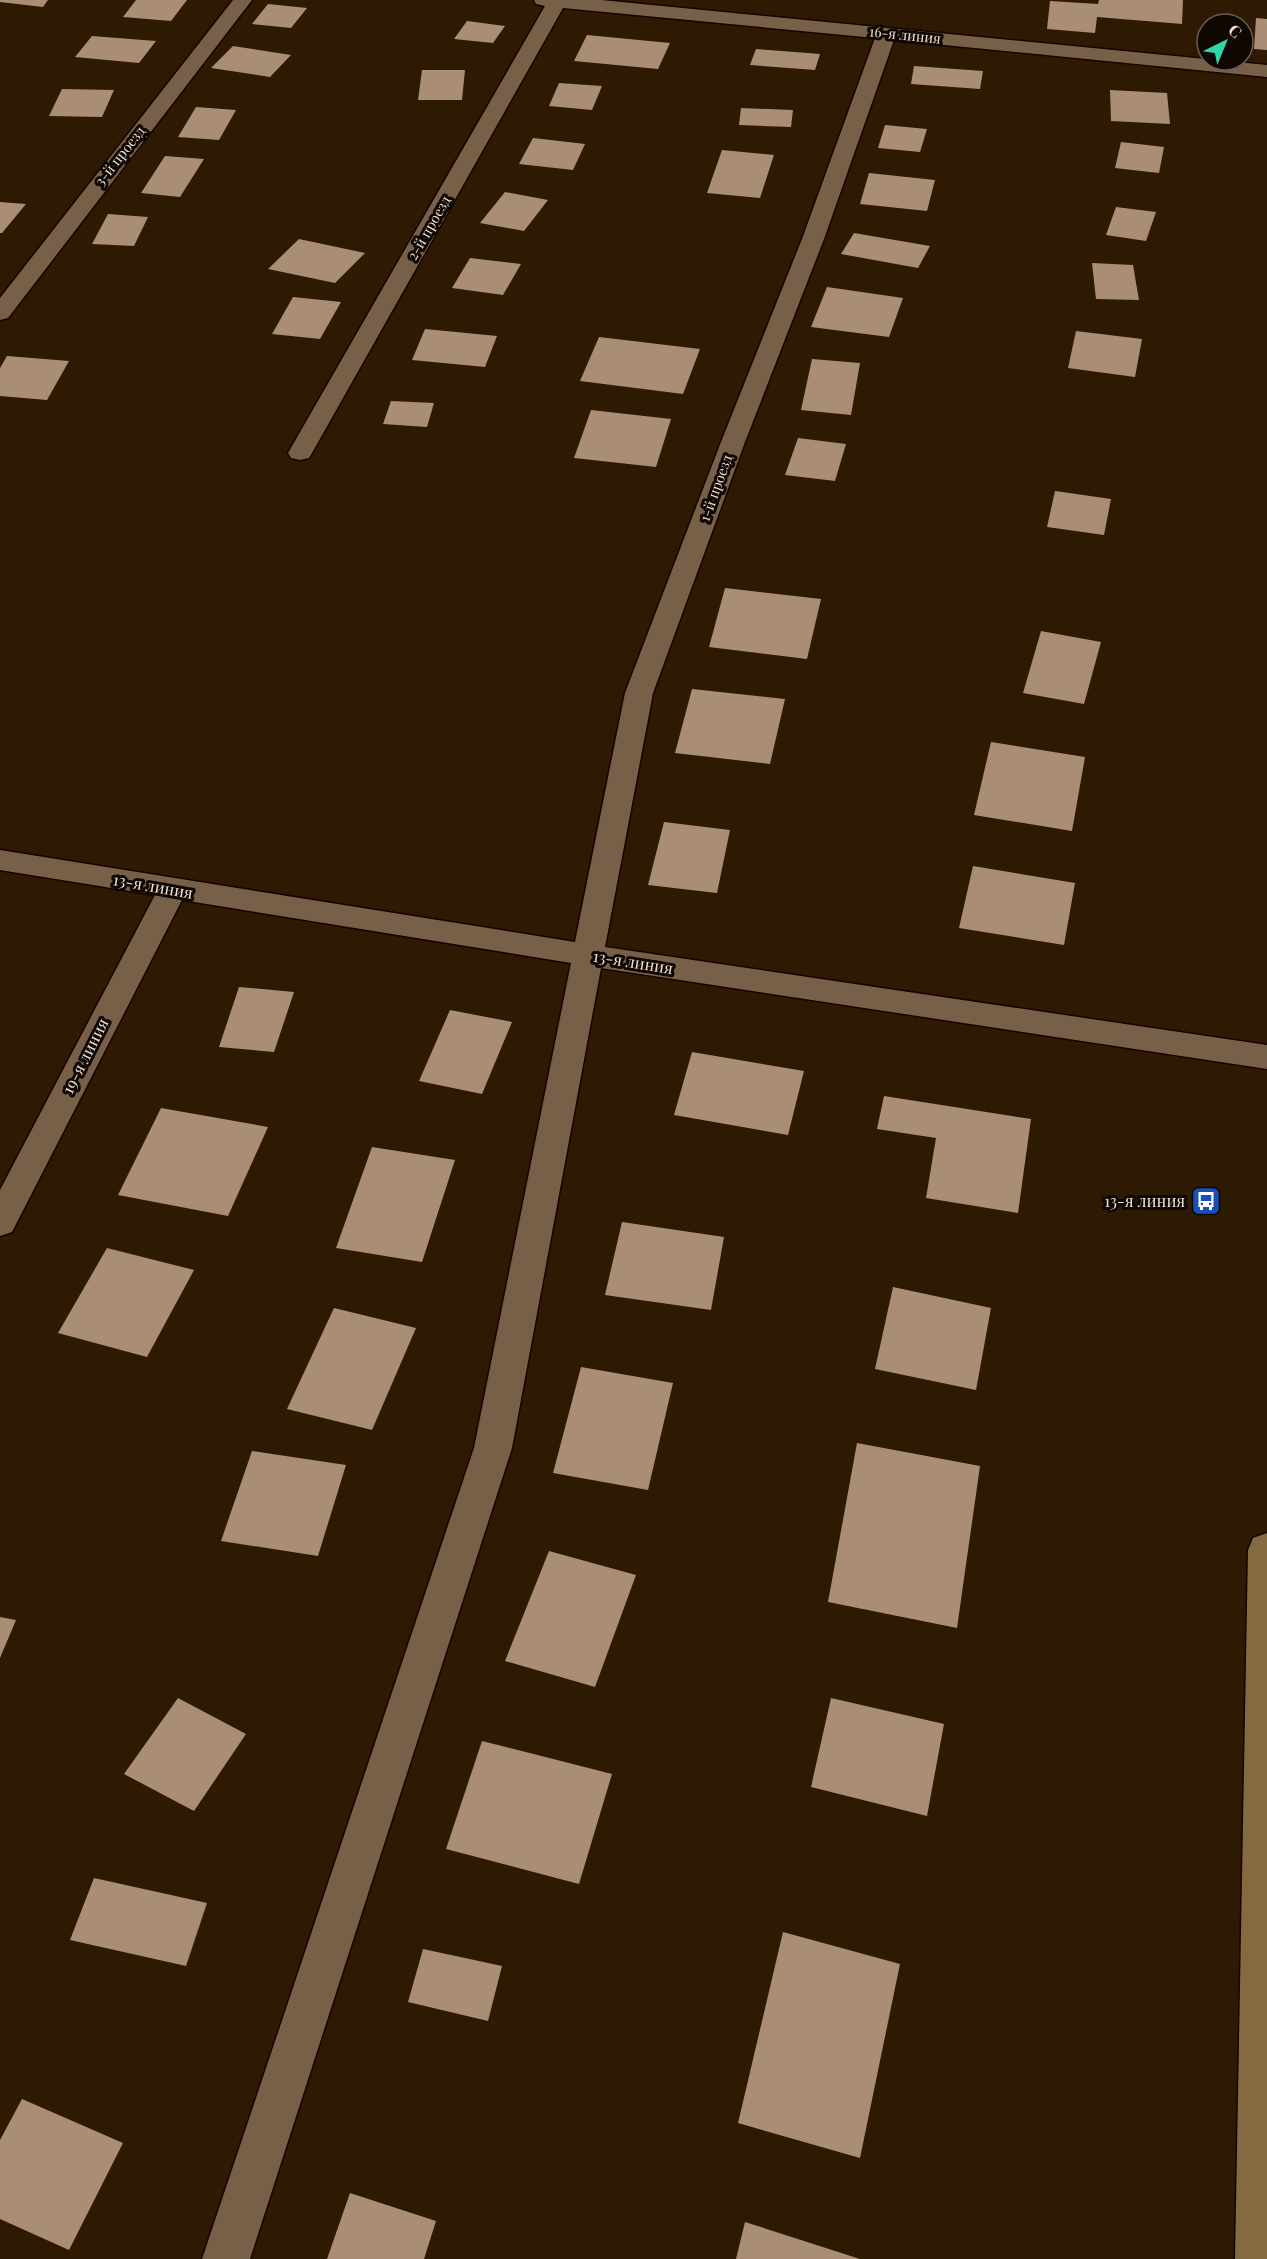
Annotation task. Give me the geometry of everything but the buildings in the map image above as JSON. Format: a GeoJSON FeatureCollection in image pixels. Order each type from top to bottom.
{"type":"FeatureCollection","features":[{"type":"Feature","properties":{"kind":"street","name":"3-й проезд"},"geometry":{"type":"LineString","coordinates":[[0,313],[243,0]]}},
{"type":"Feature","properties":{"kind":"street","name":"16-я линия"},"geometry":{"type":"LineString","coordinates":[[550,1],[1267,70]]}},
{"type":"Feature","properties":{"kind":"street","name":"2-й проезд"},"geometry":{"type":"LineString","coordinates":[[300,453],[550,1]]}},
{"type":"Feature","properties":{"kind":"street","name":"1-й проезд"},"geometry":{"type":"LineString","coordinates":[[226,2259],[493,1448],[639,693],[733,442],[813,239],[887,33]]}},
{"type":"Feature","properties":{"kind":"street","name":"13-я линия"},"geometry":{"type":"LineString","coordinates":[[0,860],[588,955],[1267,1057]]}},
{"type":"Feature","properties":{"kind":"street","name":"19-я линия"},"geometry":{"type":"LineString","coordinates":[[0,1223],[173,889]]}},
{"type":"Feature","properties":{"kind":"street"},"geometry":{"type":"LineString","coordinates":[[1259,2259],[1267,1550]]}},
{"type":"Feature","properties":{"kind":"place","name":"13-я линия"},"geometry":{"type":"Point","coordinates":[1206,1201]}}]}
